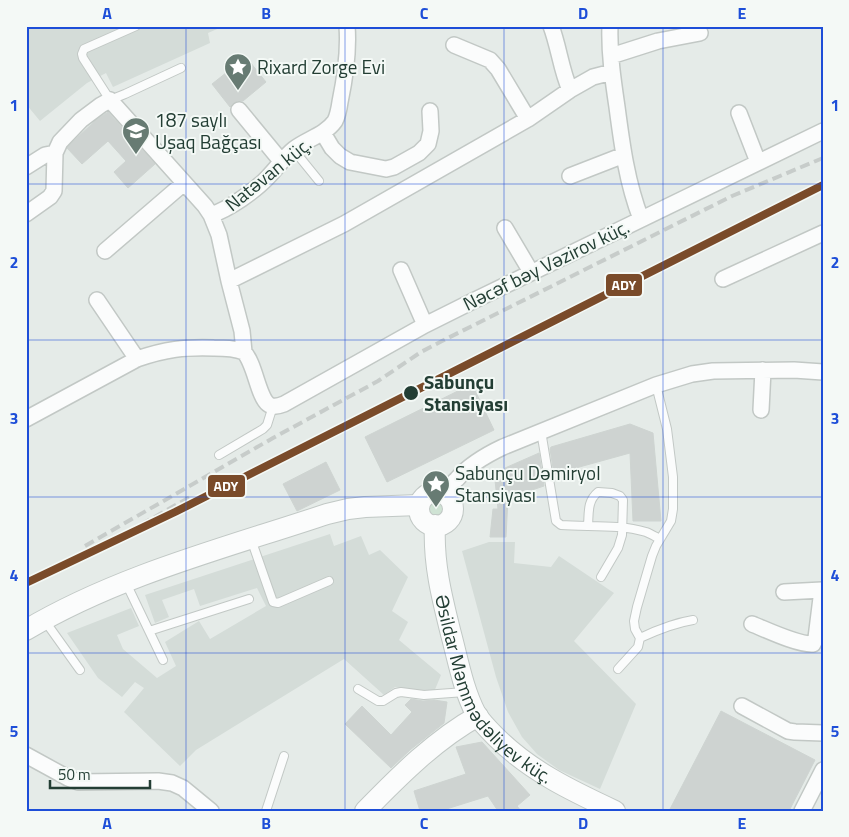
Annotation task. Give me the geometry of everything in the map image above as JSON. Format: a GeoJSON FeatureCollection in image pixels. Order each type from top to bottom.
{"type":"FeatureCollection","features":[{"type":"Feature","properties":{"kind":"street","name":"Natəvan küç."},"geometry":{"type":"LineString","coordinates":[[273,406],[268,405],[262,394],[250,360],[244,352],[242,330],[219,235],[211,215],[221,212],[259,185],[293,149],[323,133],[334,122],[338,115],[344,82],[347,47],[346,26]]}},
{"type":"Feature","properties":{"kind":"street"},"geometry":{"type":"LineString","coordinates":[[551,26],[570,90]]}},
{"type":"Feature","properties":{"kind":"street"},"geometry":{"type":"LineString","coordinates":[[610,26],[610,56],[624,155],[630,187],[641,219]]}},
{"type":"Feature","properties":{"kind":"street"},"geometry":{"type":"LineString","coordinates":[[610,56],[658,41],[700,33]]}},
{"type":"Feature","properties":{"kind":"street"},"geometry":{"type":"LineString","coordinates":[[454,45],[490,60],[498,69],[528,119]]}},
{"type":"Feature","properties":{"kind":"street"},"geometry":{"type":"LineString","coordinates":[[229,280],[344,224],[528,119],[570,90],[593,77],[612,72]]}},
{"type":"Feature","properties":{"kind":"street"},"geometry":{"type":"LineString","coordinates":[[26,214],[50,197],[54,191],[54,153],[60,142],[81,120],[101,104],[110,100],[211,215]]}},
{"type":"Feature","properties":{"kind":"street"},"geometry":{"type":"LineString","coordinates":[[239,110],[281,161]]}},
{"type":"Feature","properties":{"kind":"street"},"geometry":{"type":"LineString","coordinates":[[323,133],[332,148],[350,162],[386,169],[394,167],[419,153],[428,144],[431,131],[430,111]]}},
{"type":"Feature","properties":{"kind":"street"},"geometry":{"type":"LineString","coordinates":[[739,114],[758,162]]}},
{"type":"Feature","properties":{"kind":"street","name":"Nəcəf bəy Vəzirov küç."},"geometry":{"type":"LineString","coordinates":[[273,406],[284,404],[426,325],[531,272],[823,131]]}},
{"type":"Feature","properties":{"kind":"street"},"geometry":{"type":"LineString","coordinates":[[26,167],[45,155],[54,153]]}},
{"type":"Feature","properties":{"kind":"street"},"geometry":{"type":"LineString","coordinates":[[570,176],[624,155]]}},
{"type":"Feature","properties":{"kind":"street"},"geometry":{"type":"LineString","coordinates":[[105,251],[184,183]]}},
{"type":"Feature","properties":{"kind":"street"},"geometry":{"type":"LineString","coordinates":[[505,228],[531,272]]}},
{"type":"Feature","properties":{"kind":"street"},"geometry":{"type":"LineString","coordinates":[[723,279],[823,233]]}},
{"type":"Feature","properties":{"kind":"street"},"geometry":{"type":"LineString","coordinates":[[401,270],[426,325]]}},
{"type":"Feature","properties":{"kind":"street"},"geometry":{"type":"LineString","coordinates":[[97,300],[137,359]]}},
{"type":"Feature","properties":{"kind":"street"},"geometry":{"type":"LineString","coordinates":[[26,419],[137,359],[156,352],[193,347],[226,348],[244,352]]}},
{"type":"Feature","properties":{"kind":"street"},"geometry":{"type":"LineString","coordinates":[[761,410],[763,370]]}},
{"type":"Feature","properties":{"kind":"street"},"geometry":{"type":"LineString","coordinates":[[445,494],[457,478],[488,454],[541,431],[682,376],[713,371],[794,370],[823,372]]}},
{"type":"Feature","properties":{"kind":"street"},"geometry":{"type":"LineString","coordinates":[[436,492],[445,494],[452,506],[451,514],[445,523],[440,525],[430,524],[422,518],[419,510],[421,501],[427,494],[436,492]]}},
{"type":"Feature","properties":{"kind":"street"},"geometry":{"type":"LineString","coordinates":[[26,630],[82,601],[152,571],[327,514],[365,507],[419,505]]}},
{"type":"Feature","properties":{"kind":"street","name":"Əsildar Məmmədəliyev küç."},"geometry":{"type":"LineString","coordinates":[[435,525],[434,542],[438,579],[444,606],[467,691],[478,716],[505,746],[524,761],[592,804],[615,811]]}},
{"type":"Feature","properties":{"kind":"street"},"geometry":{"type":"LineString","coordinates":[[752,624],[795,640],[813,644],[816,638],[823,590],[784,592]]}},
{"type":"Feature","properties":{"kind":"street"},"geometry":{"type":"LineString","coordinates":[[742,706],[788,731],[823,733]]}},
{"type":"Feature","properties":{"kind":"street"},"geometry":{"type":"LineString","coordinates":[[365,811],[383,792],[436,745],[463,724],[478,716]]}},
{"type":"Feature","properties":{"kind":"street"},"geometry":{"type":"LineString","coordinates":[[28,759],[78,782],[158,781],[172,783],[183,788],[211,811]]}},
{"type":"Feature","properties":{"kind":"street"},"geometry":{"type":"LineString","coordinates":[[802,811],[823,770]]}},
{"type":"Feature","properties":{"kind":"lane"},"geometry":{"type":"LineString","coordinates":[[136,26],[84,50],[82,54],[110,100],[180,68]]}},
{"type":"Feature","properties":{"kind":"lane"},"geometry":{"type":"LineString","coordinates":[[293,149],[319,181]]}},
{"type":"Feature","properties":{"kind":"lane"},"geometry":{"type":"LineString","coordinates":[[618,669],[638,647],[640,638],[635,628],[634,620],[637,607],[652,556],[671,521],[673,509],[673,478],[667,429],[656,385]]}},
{"type":"Feature","properties":{"kind":"lane"},"geometry":{"type":"LineString","coordinates":[[219,455],[263,429],[267,425],[273,406]]}},
{"type":"Feature","properties":{"kind":"lane"},"geometry":{"type":"LineString","coordinates":[[541,431],[556,521],[561,525],[635,529],[648,532],[660,540]]}},
{"type":"Feature","properties":{"kind":"lane"},"geometry":{"type":"LineString","coordinates":[[588,526],[590,501],[598,492],[612,493],[620,496],[623,500],[622,536],[618,548],[601,577]]}},
{"type":"Feature","properties":{"kind":"lane"},"geometry":{"type":"LineString","coordinates":[[251,539],[273,602],[278,603],[329,581]]}},
{"type":"Feature","properties":{"kind":"lane"},"geometry":{"type":"LineString","coordinates":[[126,582],[163,660]]}},
{"type":"Feature","properties":{"kind":"lane"},"geometry":{"type":"LineString","coordinates":[[149,631],[250,599]]}},
{"type":"Feature","properties":{"kind":"lane"},"geometry":{"type":"LineString","coordinates":[[44,620],[80,670]]}},
{"type":"Feature","properties":{"kind":"lane"},"geometry":{"type":"LineString","coordinates":[[640,638],[672,624],[693,620]]}},
{"type":"Feature","properties":{"kind":"lane"},"geometry":{"type":"LineString","coordinates":[[358,689],[378,701],[383,701],[401,692],[424,695],[467,691]]}},
{"type":"Feature","properties":{"kind":"lane"},"geometry":{"type":"LineString","coordinates":[[266,811],[284,756]]}},
{"type":"Feature","properties":{"kind":"shaded area"},"geometry":{"type":"Polygon","coordinates":[[[26,26],[224,26],[208,33],[210,43],[113,87],[106,73],[87,83],[40,121],[26,104],[26,26]]]}},
{"type":"Feature","properties":{"kind":"shaded area"},"geometry":{"type":"Polygon","coordinates":[[[330,534],[334,546],[361,536],[369,555],[380,550],[408,577],[392,611],[408,622],[399,640],[441,675],[434,692],[395,687],[384,695],[344,659],[196,750],[180,766],[124,712],[144,688],[135,682],[122,697],[98,678],[67,633],[131,608],[139,626],[117,635],[123,649],[157,678],[176,666],[165,642],[199,621],[210,639],[266,606],[257,588],[200,606],[194,589],[162,600],[169,617],[155,623],[145,595],[330,534]]]}},
{"type":"Feature","properties":{"kind":"shaded area"},"geometry":{"type":"Polygon","coordinates":[[[489,542],[515,542],[514,563],[551,567],[559,556],[614,593],[574,641],[636,704],[600,789],[559,770],[537,754],[522,737],[508,712],[496,677],[462,551],[489,542]]]}},
{"type":"Feature","properties":{"kind":"green space","name":"Sabunçu Dəmiryol Stansiyası"},"geometry":{"type":"Polygon","coordinates":[[[436,498],[443,501],[446,508],[443,515],[436,518],[429,515],[426,508],[429,501],[436,498]]]}},
{"type":"Feature","properties":{"kind":"building"},"geometry":{"type":"Polygon","coordinates":[[[246,57],[266,82],[243,101],[237,101],[230,107],[212,84],[246,57]]]}},
{"type":"Feature","properties":{"kind":"building"},"geometry":{"type":"Polygon","coordinates":[[[108,112],[155,164],[128,188],[114,172],[126,161],[108,141],[82,164],[67,148],[96,120],[108,112]]]}},
{"type":"Feature","properties":{"kind":"building","name":"Sabunçu Stansiyası"},"geometry":{"type":"Polygon","coordinates":[[[472,384],[494,430],[387,482],[365,437],[472,384]]]}},
{"type":"Feature","properties":{"kind":"building"},"geometry":{"type":"Polygon","coordinates":[[[630,424],[653,433],[661,521],[633,521],[630,453],[554,474],[551,447],[630,424]]]}},
{"type":"Feature","properties":{"kind":"building"},"geometry":{"type":"Polygon","coordinates":[[[539,453],[544,486],[508,498],[506,537],[490,537],[493,509],[498,509],[495,480],[508,478],[505,468],[539,453]]]}},
{"type":"Feature","properties":{"kind":"building"},"geometry":{"type":"Polygon","coordinates":[[[326,462],[340,490],[297,511],[283,484],[326,462]]]}},
{"type":"Feature","properties":{"kind":"building"},"geometry":{"type":"Polygon","coordinates":[[[411,699],[447,702],[444,723],[391,768],[345,724],[362,706],[391,735],[412,712],[405,705],[411,699]]]}},
{"type":"Feature","properties":{"kind":"building"},"geometry":{"type":"Polygon","coordinates":[[[721,711],[815,760],[789,811],[669,811],[721,711]]]}},
{"type":"Feature","properties":{"kind":"building"},"geometry":{"type":"Polygon","coordinates":[[[482,742],[530,795],[517,806],[521,811],[498,811],[488,796],[440,811],[420,811],[414,791],[466,774],[456,747],[482,742]]]}},
{"type":"Feature","properties":{"kind":"railway"},"geometry":{"type":"LineString","coordinates":[[85,546],[273,438],[378,381],[421,352],[732,196],[823,158]]}},
{"type":"Feature","properties":{"kind":"railway"},"geometry":{"type":"LineString","coordinates":[[89,554],[190,497]]}},
{"type":"Feature","properties":{"kind":"transit line","name":"ADY"},"geometry":{"type":"LineString","coordinates":[[26,583],[175,512],[823,185]]}},
{"type":"Feature","properties":{"kind":"place","name":"Rixard Zorge Evi"},"geometry":{"type":"Point","coordinates":[238,91]}},
{"type":"Feature","properties":{"kind":"place","name":"187 saylı Uşaq Bağçası"},"geometry":{"type":"Point","coordinates":[136,155]}},
{"type":"Feature","properties":{"kind":"place","name":"Sabunçu Stansiyası"},"geometry":{"type":"Point","coordinates":[411,393]}},
{"type":"Feature","properties":{"kind":"place","name":"Sabunçu Dəmiryol Stansiyası"},"geometry":{"type":"Point","coordinates":[436,508]}}]}
